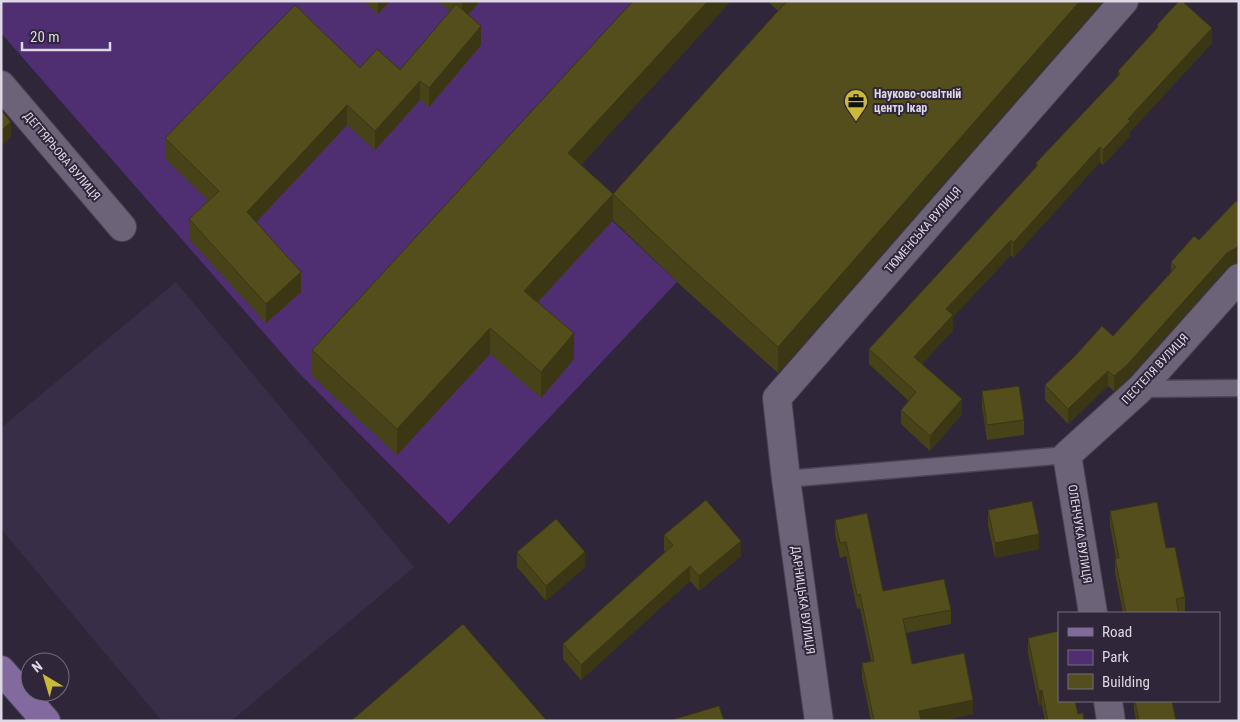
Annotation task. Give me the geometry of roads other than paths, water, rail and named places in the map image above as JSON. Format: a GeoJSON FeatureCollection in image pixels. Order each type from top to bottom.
{"type":"FeatureCollection","features":[{"type":"Feature","properties":{"kind":"main road"},"geometry":{"type":"LineString","coordinates":[[1,670],[46,721]]}},
{"type":"Feature","properties":{"kind":"street","name":"ТЮМЕНСЬКА ВУЛИЦЯ"},"geometry":{"type":"LineString","coordinates":[[786,479],[777,398],[1124,1]]}},
{"type":"Feature","properties":{"kind":"street","name":"ДЕГТЯРЬОВА ВУЛИЦЯ"},"geometry":{"type":"LineString","coordinates":[[1,85],[122,227]]}},
{"type":"Feature","properties":{"kind":"street","name":"ПЕСТЕЛЯ ВУЛИЦЯ"},"geometry":{"type":"LineString","coordinates":[[1067,455],[1140,388],[1239,278]]}},
{"type":"Feature","properties":{"kind":"street","name":"ОЛЕНЧУКА ВУЛИЦЯ"},"geometry":{"type":"LineString","coordinates":[[1067,455],[1093,612]]}},
{"type":"Feature","properties":{"kind":"street","name":"ДАРНИЦЬКА ВУЛИЦЯ"},"geometry":{"type":"LineString","coordinates":[[786,479],[819,721]]}},
{"type":"Feature","properties":{"kind":"street"},"geometry":{"type":"LineString","coordinates":[[1108,702],[1111,721]]}},
{"type":"Feature","properties":{"kind":"lane"},"geometry":{"type":"LineString","coordinates":[[1140,388],[1239,388]]}},
{"type":"Feature","properties":{"kind":"lane"},"geometry":{"type":"LineString","coordinates":[[786,479],[1067,455]]}},
{"type":"Feature","properties":{"kind":"place","name":"Науково-освітній центр Ікар"},"geometry":{"type":"Point","coordinates":[856,122]}}]}
